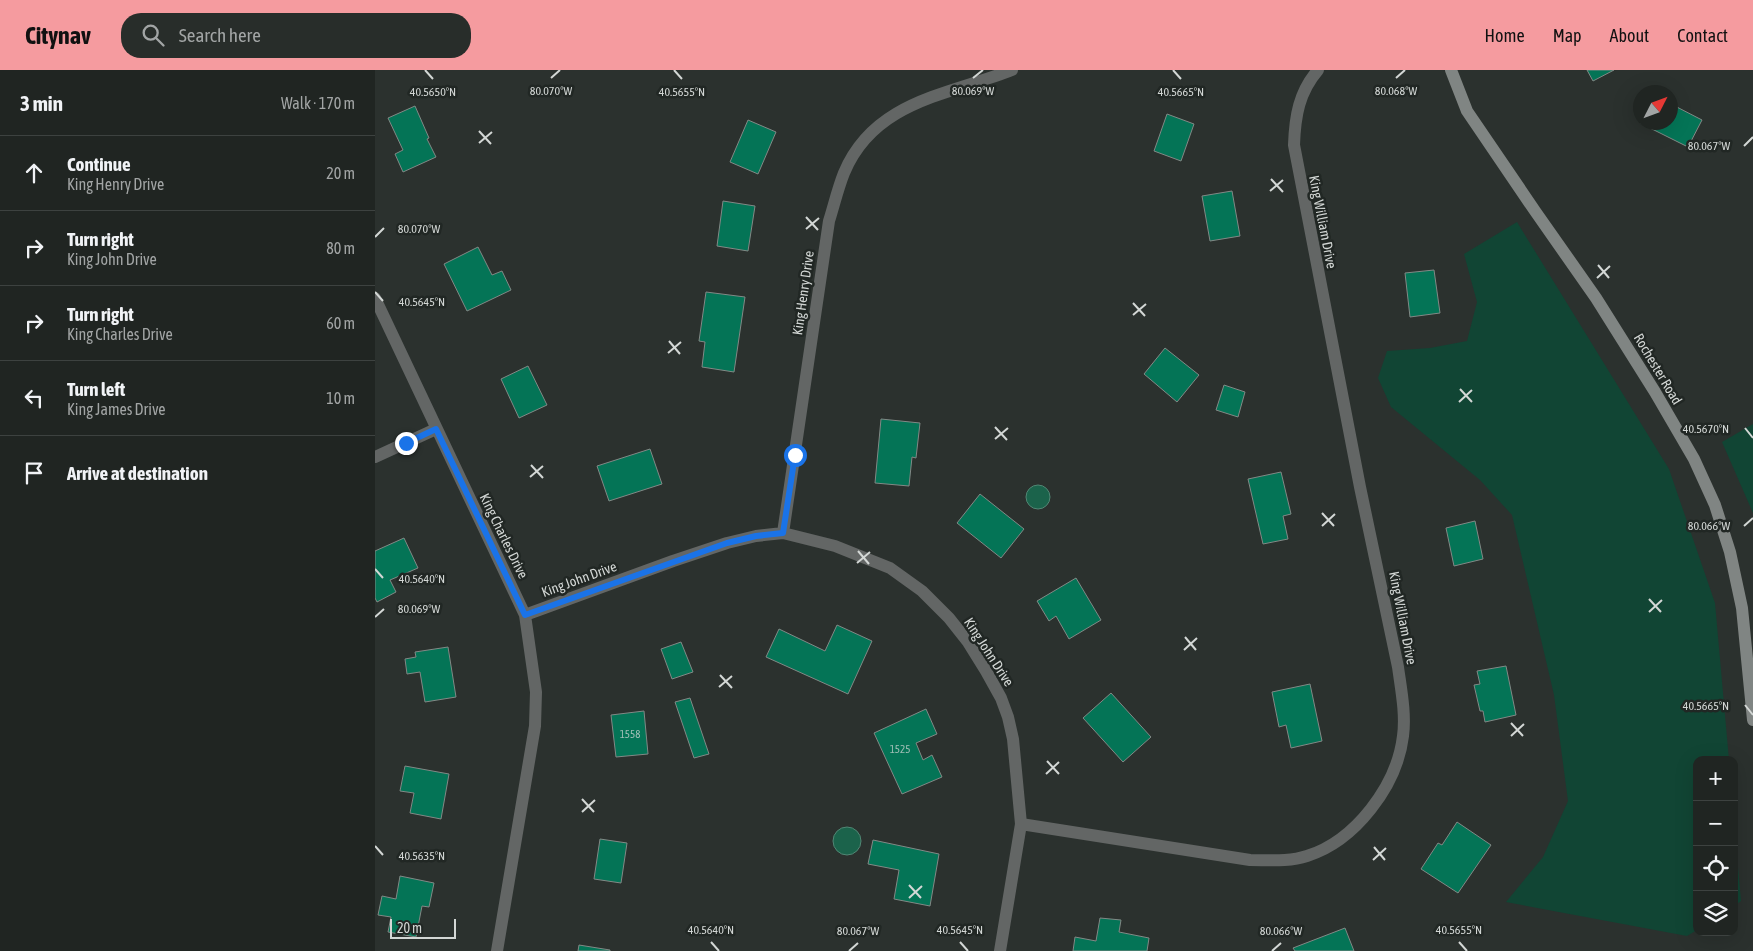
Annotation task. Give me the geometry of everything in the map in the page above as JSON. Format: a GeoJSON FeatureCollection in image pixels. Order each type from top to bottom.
{"type":"FeatureCollection","features":[{"type":"Feature","properties":{"kind":"street","name":"King Henry Drive"},"geometry":{"type":"LineString","coordinates":[[783,533],[829,221],[845,172],[857,151],[871,133],[886,119],[905,107],[1012,70]]}},
{"type":"Feature","properties":{"kind":"street","name":"King William Drive"},"geometry":{"type":"LineString","coordinates":[[1021,824],[1250,860],[1285,861],[1307,857],[1327,848],[1347,835],[1365,816],[1387,786],[1399,754],[1403,736],[1403,697],[1360,487],[1294,145],[1294,125],[1299,103],[1308,82],[1319,70]]}},
{"type":"Feature","properties":{"kind":"street","name":"Rochester Road"},"geometry":{"type":"LineString","coordinates":[[1451,70],[1467,110],[1596,298],[1655,392],[1694,459],[1715,505],[1730,552],[1740,599],[1753,720]]}},
{"type":"Feature","properties":{"kind":"street","name":"King Charles Drive"},"geometry":{"type":"LineString","coordinates":[[375,298],[525,615],[536,692],[535,726],[497,951]]}},
{"type":"Feature","properties":{"kind":"street"},"geometry":{"type":"LineString","coordinates":[[375,457],[436,429]]}},
{"type":"Feature","properties":{"kind":"street","name":"King John Drive"},"geometry":{"type":"LineString","coordinates":[[525,615],[727,543],[756,536],[783,533],[835,546],[890,568],[922,591],[949,618],[968,642],[986,671],[1001,698],[1008,717],[1013,739],[1021,824],[1000,951]]}},
{"type":"Feature","properties":{"kind":"shaded area"},"geometry":{"type":"Polygon","coordinates":[[[1517,222],[1669,469],[1715,603],[1729,756],[1693,756],[1693,932],[1687,936],[1506,902],[1543,857],[1568,801],[1554,695],[1512,515],[1480,480],[1391,407],[1378,378],[1387,351],[1430,348],[1467,341],[1477,302],[1464,254],[1517,222]]]}},
{"type":"Feature","properties":{"kind":"shaded area"},"geometry":{"type":"Polygon","coordinates":[[[1753,424],[1753,513],[1722,442],[1753,424]]]}},
{"type":"Feature","properties":{"kind":"shaded area"},"geometry":{"type":"Polygon","coordinates":[[[1038,485],[1047,488],[1050,497],[1047,506],[1038,509],[1029,506],[1026,497],[1029,488],[1038,485]]]}},
{"type":"Feature","properties":{"kind":"shaded area"},"geometry":{"type":"Polygon","coordinates":[[[847,827],[857,831],[861,841],[857,851],[847,855],[837,851],[833,841],[837,831],[847,827]]]}},
{"type":"Feature","properties":{"kind":"shaded area"},"geometry":{"type":"Polygon","coordinates":[[[1738,867],[1741,901],[1738,903],[1738,867]]]}},
{"type":"Feature","properties":{"kind":"building"},"geometry":{"type":"Polygon","coordinates":[[[1587,70],[1614,70],[1593,81],[1587,70]]]}},
{"type":"Feature","properties":{"kind":"building"},"geometry":{"type":"Polygon","coordinates":[[[415,106],[436,157],[403,172],[395,154],[403,150],[388,118],[415,106]]]}},
{"type":"Feature","properties":{"kind":"building"},"geometry":{"type":"Polygon","coordinates":[[[1678,108],[1702,120],[1688,147],[1654,130],[1678,130],[1678,108]]]}},
{"type":"Feature","properties":{"kind":"building"},"geometry":{"type":"Polygon","coordinates":[[[1167,114],[1194,124],[1181,161],[1154,151],[1167,114]]]}},
{"type":"Feature","properties":{"kind":"building"},"geometry":{"type":"Polygon","coordinates":[[[748,120],[776,132],[758,174],[730,162],[748,120]]]}},
{"type":"Feature","properties":{"kind":"building"},"geometry":{"type":"Polygon","coordinates":[[[1232,191],[1240,236],[1210,241],[1202,196],[1232,191]]]}},
{"type":"Feature","properties":{"kind":"building"},"geometry":{"type":"Polygon","coordinates":[[[723,201],[755,206],[748,251],[717,246],[723,201]]]}},
{"type":"Feature","properties":{"kind":"building"},"geometry":{"type":"Polygon","coordinates":[[[478,247],[492,275],[502,271],[511,290],[467,311],[444,264],[478,247]]]}},
{"type":"Feature","properties":{"kind":"building"},"geometry":{"type":"Polygon","coordinates":[[[1434,270],[1440,313],[1410,317],[1405,273],[1434,270]]]}},
{"type":"Feature","properties":{"kind":"building"},"geometry":{"type":"Polygon","coordinates":[[[706,292],[745,297],[734,372],[702,367],[705,342],[699,341],[706,292]]]}},
{"type":"Feature","properties":{"kind":"building"},"geometry":{"type":"Polygon","coordinates":[[[1165,348],[1199,375],[1177,402],[1144,374],[1165,348]]]}},
{"type":"Feature","properties":{"kind":"building"},"geometry":{"type":"Polygon","coordinates":[[[528,366],[547,405],[519,418],[501,379],[528,366]]]}},
{"type":"Feature","properties":{"kind":"building"},"geometry":{"type":"Polygon","coordinates":[[[1224,385],[1245,392],[1238,417],[1216,410],[1224,385]]]}},
{"type":"Feature","properties":{"kind":"building"},"geometry":{"type":"Polygon","coordinates":[[[881,419],[920,423],[916,458],[912,457],[909,486],[875,483],[881,419]]]}},
{"type":"Feature","properties":{"kind":"building"},"geometry":{"type":"Polygon","coordinates":[[[650,449],[662,484],[609,501],[597,466],[650,449]]]}},
{"type":"Feature","properties":{"kind":"building"},"geometry":{"type":"Polygon","coordinates":[[[1281,472],[1291,514],[1283,516],[1288,539],[1263,544],[1248,479],[1281,472]]]}},
{"type":"Feature","properties":{"kind":"building"},"geometry":{"type":"Polygon","coordinates":[[[980,494],[1024,529],[1001,558],[957,523],[980,494]]]}},
{"type":"Feature","properties":{"kind":"building"},"geometry":{"type":"Polygon","coordinates":[[[1475,521],[1483,559],[1454,566],[1446,528],[1475,521]]]}},
{"type":"Feature","properties":{"kind":"building"},"geometry":{"type":"Polygon","coordinates":[[[404,538],[418,568],[390,580],[396,592],[377,602],[375,598],[375,551],[404,538]]]}},
{"type":"Feature","properties":{"kind":"building"},"geometry":{"type":"Polygon","coordinates":[[[1076,578],[1101,620],[1069,639],[1056,616],[1049,621],[1037,601],[1076,578]]]}},
{"type":"Feature","properties":{"kind":"building"},"geometry":{"type":"Polygon","coordinates":[[[837,625],[872,641],[848,694],[766,657],[779,629],[825,651],[837,625]]]}},
{"type":"Feature","properties":{"kind":"building"},"geometry":{"type":"Polygon","coordinates":[[[681,642],[693,672],[672,679],[661,649],[681,642]]]}},
{"type":"Feature","properties":{"kind":"building"},"geometry":{"type":"Polygon","coordinates":[[[448,647],[456,697],[425,702],[420,672],[407,674],[405,659],[416,657],[415,652],[448,647]]]}},
{"type":"Feature","properties":{"kind":"building"},"geometry":{"type":"Polygon","coordinates":[[[1506,666],[1516,715],[1485,722],[1483,711],[1480,711],[1474,685],[1480,684],[1477,671],[1506,666]]]}},
{"type":"Feature","properties":{"kind":"building"},"geometry":{"type":"Polygon","coordinates":[[[1310,684],[1322,741],[1291,748],[1286,725],[1279,727],[1272,692],[1310,684]]]}},
{"type":"Feature","properties":{"kind":"building"},"geometry":{"type":"Polygon","coordinates":[[[1111,693],[1151,737],[1123,762],[1083,718],[1111,693]]]}},
{"type":"Feature","properties":{"kind":"building"},"geometry":{"type":"Polygon","coordinates":[[[690,698],[709,754],[694,758],[675,702],[690,698]]]}},
{"type":"Feature","properties":{"kind":"building"},"geometry":{"type":"Polygon","coordinates":[[[926,709],[937,734],[916,743],[923,760],[932,755],[942,777],[902,794],[874,733],[926,709]]]}},
{"type":"Feature","properties":{"kind":"building"},"geometry":{"type":"Polygon","coordinates":[[[644,711],[648,754],[616,757],[611,715],[644,711]]]}},
{"type":"Feature","properties":{"kind":"building"},"geometry":{"type":"Polygon","coordinates":[[[405,766],[449,774],[441,819],[410,813],[414,793],[400,791],[405,766]]]}},
{"type":"Feature","properties":{"kind":"building"},"geometry":{"type":"Polygon","coordinates":[[[1457,822],[1491,845],[1458,893],[1421,869],[1438,843],[1442,845],[1457,822]]]}},
{"type":"Feature","properties":{"kind":"building"},"geometry":{"type":"Polygon","coordinates":[[[600,839],[627,843],[621,883],[594,879],[600,839]]]}},
{"type":"Feature","properties":{"kind":"building"},"geometry":{"type":"Polygon","coordinates":[[[873,840],[939,854],[930,906],[894,899],[899,870],[868,864],[873,840]]]}},
{"type":"Feature","properties":{"kind":"building"},"geometry":{"type":"Polygon","coordinates":[[[400,876],[434,883],[429,907],[422,906],[416,937],[388,932],[391,917],[378,915],[382,896],[396,899],[400,876]]]}},
{"type":"Feature","properties":{"kind":"building"},"geometry":{"type":"Polygon","coordinates":[[[1100,918],[1121,920],[1119,932],[1149,938],[1147,951],[1073,951],[1075,937],[1096,941],[1100,918]]]}},
{"type":"Feature","properties":{"kind":"building"},"geometry":{"type":"Polygon","coordinates":[[[1345,928],[1354,951],[1295,951],[1293,948],[1345,928]]]}},
{"type":"Feature","properties":{"kind":"building"},"geometry":{"type":"Polygon","coordinates":[[[579,945],[610,950],[610,951],[578,951],[579,945]]]}},
{"type":"Feature","properties":{"kind":"route"},"geometry":{"type":"LineString","coordinates":[[406,443],[436,429],[525,615],[727,543],[756,536],[783,533],[795,455]]}}]}
